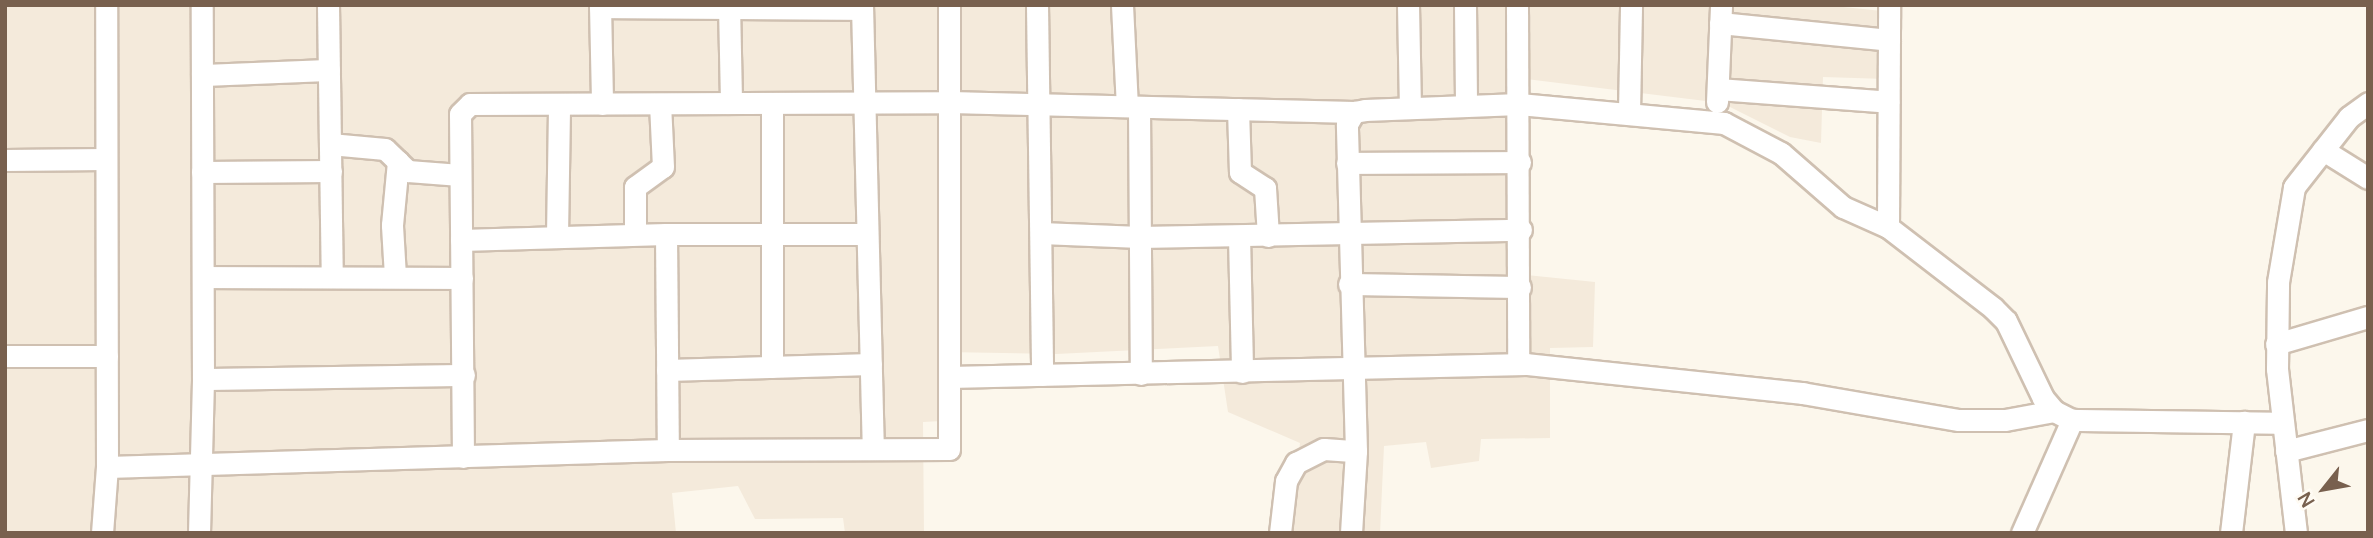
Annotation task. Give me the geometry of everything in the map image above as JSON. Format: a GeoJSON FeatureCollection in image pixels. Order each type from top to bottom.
{"type":"FeatureCollection","features":[{"type":"Feature","properties":{"kind":"street"},"geometry":{"type":"LineString","coordinates":[[102,533],[107,467],[106,5]]}},
{"type":"Feature","properties":{"kind":"street"},"geometry":{"type":"LineString","coordinates":[[199,533],[203,379],[202,5]]}},
{"type":"Feature","properties":{"kind":"street"},"geometry":{"type":"LineString","coordinates":[[328,5],[332,276]]}},
{"type":"Feature","properties":{"kind":"street"},"geometry":{"type":"LineString","coordinates":[[107,467],[201,467],[668,450],[949,449],[949,5]]}},
{"type":"Feature","properties":{"kind":"street"},"geometry":{"type":"LineString","coordinates":[[1037,5],[1042,375]]}},
{"type":"Feature","properties":{"kind":"street"},"geometry":{"type":"LineString","coordinates":[[1122,5],[1133,106],[1140,237],[1141,374]]}},
{"type":"Feature","properties":{"kind":"street"},"geometry":{"type":"LineString","coordinates":[[1408,5],[1410,108]]}},
{"type":"Feature","properties":{"kind":"street"},"geometry":{"type":"LineString","coordinates":[[1465,5],[1466,106]]}},
{"type":"Feature","properties":{"kind":"street"},"geometry":{"type":"LineString","coordinates":[[1517,5],[1521,230],[1518,364]]}},
{"type":"Feature","properties":{"kind":"street"},"geometry":{"type":"LineString","coordinates":[[1629,112],[1631,5]]}},
{"type":"Feature","properties":{"kind":"street"},"geometry":{"type":"LineString","coordinates":[[1888,227],[1889,5]]}},
{"type":"Feature","properties":{"kind":"street"},"geometry":{"type":"LineString","coordinates":[[602,104],[600,6],[862,7],[873,449]]}},
{"type":"Feature","properties":{"kind":"street"},"geometry":{"type":"LineString","coordinates":[[729,6],[732,103]]}},
{"type":"Feature","properties":{"kind":"street"},"geometry":{"type":"LineString","coordinates":[[1716,121],[1721,14],[1889,40]]}},
{"type":"Feature","properties":{"kind":"street"},"geometry":{"type":"LineString","coordinates":[[202,75],[329,70]]}},
{"type":"Feature","properties":{"kind":"street"},"geometry":{"type":"LineString","coordinates":[[1718,89],[1889,102]]}},
{"type":"Feature","properties":{"kind":"street"},"geometry":{"type":"LineString","coordinates":[[463,457],[460,175],[463,108],[470,104],[949,102],[1354,112],[1519,104],[1716,121],[1781,153],[1843,207],[1888,227],[2006,321],[2043,398],[2063,415]]}},
{"type":"Feature","properties":{"kind":"street"},"geometry":{"type":"LineString","coordinates":[[772,103],[772,367]]}},
{"type":"Feature","properties":{"kind":"street"},"geometry":{"type":"LineString","coordinates":[[2296,533],[2276,344],[2278,282],[2294,187],[2349,117],[2368,103]]}},
{"type":"Feature","properties":{"kind":"street"},"geometry":{"type":"LineString","coordinates":[[635,234],[635,187],[663,167],[660,104]]}},
{"type":"Feature","properties":{"kind":"street"},"geometry":{"type":"LineString","coordinates":[[557,236],[559,105]]}},
{"type":"Feature","properties":{"kind":"street"},"geometry":{"type":"LineString","coordinates":[[1238,109],[1240,172],[1265,188],[1268,236]]}},
{"type":"Feature","properties":{"kind":"street"},"geometry":{"type":"LineString","coordinates":[[1351,533],[1356,451],[1351,370],[1347,124],[1354,112]]}},
{"type":"Feature","properties":{"kind":"street"},"geometry":{"type":"LineString","coordinates":[[330,144],[385,149],[408,171],[460,175]]}},
{"type":"Feature","properties":{"kind":"street"},"geometry":{"type":"LineString","coordinates":[[2323,150],[2368,178]]}},
{"type":"Feature","properties":{"kind":"street"},"geometry":{"type":"LineString","coordinates":[[5,160],[106,159]]}},
{"type":"Feature","properties":{"kind":"street"},"geometry":{"type":"LineString","coordinates":[[395,276],[392,225],[398,161]]}},
{"type":"Feature","properties":{"kind":"street"},"geometry":{"type":"LineString","coordinates":[[1347,163],[1520,162]]}},
{"type":"Feature","properties":{"kind":"street"},"geometry":{"type":"LineString","coordinates":[[202,172],[331,171]]}},
{"type":"Feature","properties":{"kind":"street"},"geometry":{"type":"LineString","coordinates":[[1041,233],[1140,237],[1521,230]]}},
{"type":"Feature","properties":{"kind":"street"},"geometry":{"type":"LineString","coordinates":[[461,240],[635,234],[867,234]]}},
{"type":"Feature","properties":{"kind":"street"},"geometry":{"type":"LineString","coordinates":[[666,234],[668,450]]}},
{"type":"Feature","properties":{"kind":"street"},"geometry":{"type":"LineString","coordinates":[[1239,236],[1242,372]]}},
{"type":"Feature","properties":{"kind":"street"},"geometry":{"type":"LineString","coordinates":[[203,277],[462,278]]}},
{"type":"Feature","properties":{"kind":"street"},"geometry":{"type":"LineString","coordinates":[[1349,284],[1520,288]]}},
{"type":"Feature","properties":{"kind":"street"},"geometry":{"type":"LineString","coordinates":[[2276,344],[2368,317]]}},
{"type":"Feature","properties":{"kind":"street"},"geometry":{"type":"LineString","coordinates":[[5,356],[107,356]]}},
{"type":"Feature","properties":{"kind":"street"},"geometry":{"type":"LineString","coordinates":[[949,377],[1351,370],[1518,364],[1605,369],[1801,393],[1958,420],[2006,420],[2063,415],[2283,423]]}},
{"type":"Feature","properties":{"kind":"street"},"geometry":{"type":"LineString","coordinates":[[667,370],[871,365]]}},
{"type":"Feature","properties":{"kind":"street"},"geometry":{"type":"LineString","coordinates":[[203,379],[464,375]]}},
{"type":"Feature","properties":{"kind":"street"},"geometry":{"type":"LineString","coordinates":[[2022,533],[2063,415]]}},
{"type":"Feature","properties":{"kind":"street"},"geometry":{"type":"LineString","coordinates":[[2231,533],[2244,422]]}},
{"type":"Feature","properties":{"kind":"street"},"geometry":{"type":"LineString","coordinates":[[2286,450],[2368,430]]}},
{"type":"Feature","properties":{"kind":"street"},"geometry":{"type":"LineString","coordinates":[[1280,533],[1286,481],[1296,463],[1324,449],[1356,451]]}},
{"type":"Feature","properties":{"kind":"shaded area"},"geometry":{"type":"Polygon","coordinates":[[[5,5],[1824,5],[1892,12],[1886,79],[1823,77],[1821,143],[1790,137],[1722,103],[1517,78],[1517,274],[1595,282],[1593,347],[1550,348],[1550,438],[1481,439],[1479,461],[1431,468],[1426,442],[1384,446],[1380,533],[1289,533],[1300,443],[1228,412],[1218,346],[1056,354],[944,352],[942,421],[923,422],[924,533],[845,533],[843,518],[755,519],[738,486],[672,493],[676,533],[5,533],[5,5]]]}}]}
